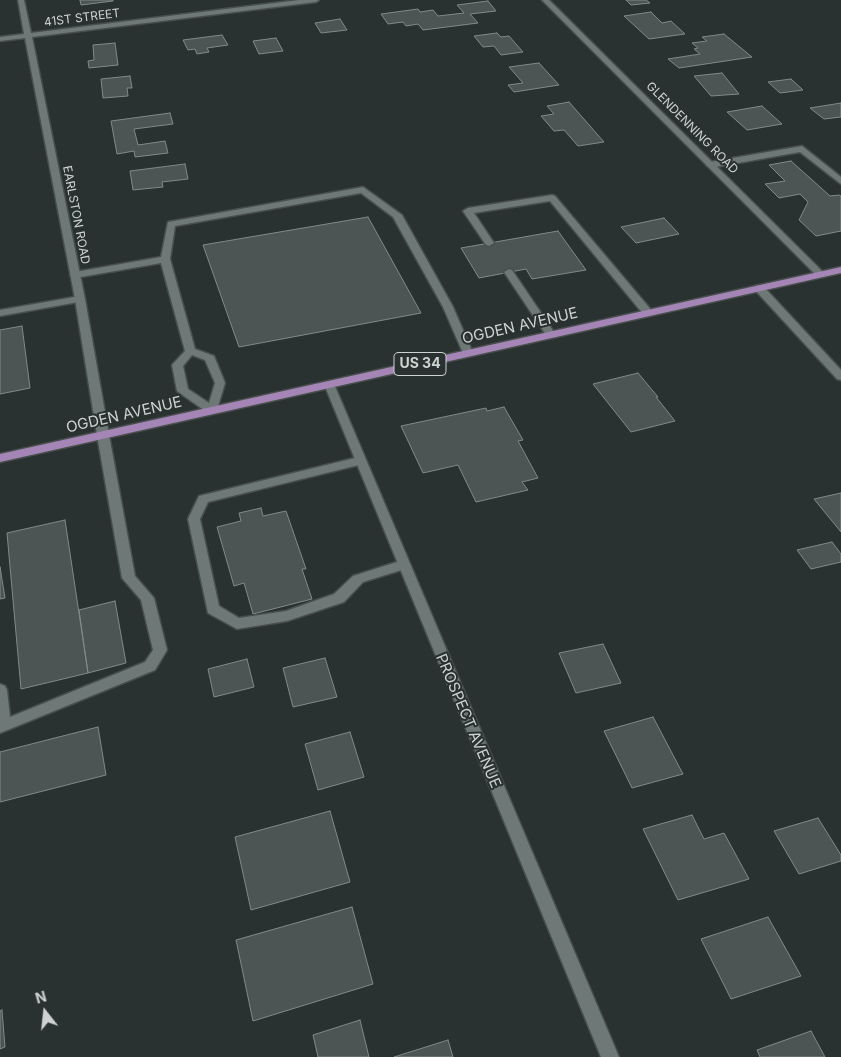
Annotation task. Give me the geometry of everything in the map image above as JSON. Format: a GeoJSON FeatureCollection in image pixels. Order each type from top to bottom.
{"type":"FeatureCollection","features":[{"type":"Feature","properties":{"kind":"main road","name":"OGDEN AVENUE"},"geometry":{"type":"LineString","coordinates":[[0,458],[841,270]]}},
{"type":"Feature","properties":{"kind":"street","name":"EARLSTON ROAD"},"geometry":{"type":"LineString","coordinates":[[2,726],[150,666],[160,650],[147,598],[129,578],[94,390],[80,300],[20,0]]}},
{"type":"Feature","properties":{"kind":"street","name":"41ST STREET"},"geometry":{"type":"LineString","coordinates":[[0,39],[316,0]]}},
{"type":"Feature","properties":{"kind":"street","name":"GLENDENNING ROAD"},"geometry":{"type":"LineString","coordinates":[[545,0],[821,275]]}},
{"type":"Feature","properties":{"kind":"street"},"geometry":{"type":"LineString","coordinates":[[710,165],[802,149],[841,182]]}},
{"type":"Feature","properties":{"kind":"street"},"geometry":{"type":"LineString","coordinates":[[190,351],[165,259],[171,224],[363,190],[397,215],[448,306],[468,353]]}},
{"type":"Feature","properties":{"kind":"street"},"geometry":{"type":"LineString","coordinates":[[489,243],[468,211],[552,198],[648,313]]}},
{"type":"Feature","properties":{"kind":"street"},"geometry":{"type":"LineString","coordinates":[[75,275],[165,259]]}},
{"type":"Feature","properties":{"kind":"street"},"geometry":{"type":"LineString","coordinates":[[509,272],[551,335]]}},
{"type":"Feature","properties":{"kind":"street"},"geometry":{"type":"LineString","coordinates":[[759,288],[841,377]]}},
{"type":"Feature","properties":{"kind":"street"},"geometry":{"type":"LineString","coordinates":[[0,314],[80,300]]}},
{"type":"Feature","properties":{"kind":"street"},"geometry":{"type":"LineString","coordinates":[[190,351],[210,358],[220,383],[212,410],[183,391],[177,365],[190,351]]}},
{"type":"Feature","properties":{"kind":"street","name":"PROSPECT AVENUE"},"geometry":{"type":"LineString","coordinates":[[328,384],[610,1057]]}},
{"type":"Feature","properties":{"kind":"street"},"geometry":{"type":"LineString","coordinates":[[359,461],[203,499],[194,519],[213,609],[237,624],[287,616],[339,598],[358,579],[403,564]]}},
{"type":"Feature","properties":{"kind":"street"},"geometry":{"type":"LineString","coordinates":[[0,690],[2,726]]}},
{"type":"Feature","properties":{"kind":"building"},"geometry":{"type":"Polygon","coordinates":[[[80,0],[113,0],[113,1],[81,5],[80,0]]]}},
{"type":"Feature","properties":{"kind":"building"},"geometry":{"type":"Polygon","coordinates":[[[626,0],[646,0],[650,3],[631,5],[626,0]]]}},
{"type":"Feature","properties":{"kind":"building"},"geometry":{"type":"Polygon","coordinates":[[[488,1],[496,11],[470,14],[478,23],[423,30],[418,24],[406,26],[403,22],[388,24],[381,14],[418,9],[420,12],[433,10],[438,16],[464,13],[457,5],[488,1]]]}},
{"type":"Feature","properties":{"kind":"building"},"geometry":{"type":"Polygon","coordinates":[[[651,12],[662,23],[671,21],[685,34],[649,39],[624,16],[651,12]]]}},
{"type":"Feature","properties":{"kind":"building"},"geometry":{"type":"Polygon","coordinates":[[[340,19],[347,30],[321,33],[315,23],[340,19]]]}},
{"type":"Feature","properties":{"kind":"building"},"geometry":{"type":"Polygon","coordinates":[[[497,33],[501,37],[509,36],[523,52],[501,55],[494,46],[483,47],[474,36],[497,33]]]}},
{"type":"Feature","properties":{"kind":"building"},"geometry":{"type":"Polygon","coordinates":[[[724,34],[752,57],[679,68],[668,59],[700,54],[694,49],[698,48],[692,43],[707,41],[702,37],[724,34]]]}},
{"type":"Feature","properties":{"kind":"building"},"geometry":{"type":"Polygon","coordinates":[[[222,35],[228,45],[207,48],[209,52],[197,54],[195,49],[188,50],[183,40],[222,35]]]}},
{"type":"Feature","properties":{"kind":"building"},"geometry":{"type":"Polygon","coordinates":[[[276,38],[283,51],[259,54],[253,41],[276,38]]]}},
{"type":"Feature","properties":{"kind":"building"},"geometry":{"type":"Polygon","coordinates":[[[115,43],[118,65],[89,68],[88,61],[94,60],[93,45],[115,43]]]}},
{"type":"Feature","properties":{"kind":"building"},"geometry":{"type":"Polygon","coordinates":[[[539,63],[559,85],[514,92],[508,85],[523,83],[509,67],[539,63]]]}},
{"type":"Feature","properties":{"kind":"building"},"geometry":{"type":"Polygon","coordinates":[[[722,73],[739,94],[711,96],[694,76],[722,73]]]}},
{"type":"Feature","properties":{"kind":"building"},"geometry":{"type":"Polygon","coordinates":[[[130,76],[132,88],[127,88],[128,96],[103,98],[101,79],[130,76]]]}},
{"type":"Feature","properties":{"kind":"building"},"geometry":{"type":"Polygon","coordinates":[[[791,79],[803,90],[780,93],[768,82],[791,79]]]}},
{"type":"Feature","properties":{"kind":"building"},"geometry":{"type":"Polygon","coordinates":[[[569,102],[604,142],[578,146],[564,130],[554,131],[541,116],[554,114],[547,106],[569,102]]]}},
{"type":"Feature","properties":{"kind":"building"},"geometry":{"type":"Polygon","coordinates":[[[841,103],[841,117],[824,119],[810,108],[841,103]]]}},
{"type":"Feature","properties":{"kind":"building"},"geometry":{"type":"Polygon","coordinates":[[[762,106],[782,124],[747,130],[727,112],[762,106]]]}},
{"type":"Feature","properties":{"kind":"building"},"geometry":{"type":"Polygon","coordinates":[[[170,113],[173,124],[134,129],[138,145],[165,141],[168,153],[135,157],[134,151],[117,154],[111,121],[170,113]]]}},
{"type":"Feature","properties":{"kind":"building"},"geometry":{"type":"Polygon","coordinates":[[[791,161],[830,196],[841,196],[841,231],[816,236],[799,220],[808,202],[800,194],[779,198],[765,184],[785,181],[769,165],[791,161]]]}},
{"type":"Feature","properties":{"kind":"building"},"geometry":{"type":"Polygon","coordinates":[[[185,164],[188,179],[162,182],[163,187],[133,190],[130,171],[185,164]]]}},
{"type":"Feature","properties":{"kind":"building"},"geometry":{"type":"Polygon","coordinates":[[[368,217],[421,313],[239,347],[203,245],[368,217]]]}},
{"type":"Feature","properties":{"kind":"building"},"geometry":{"type":"Polygon","coordinates":[[[664,218],[679,234],[636,243],[621,227],[664,218]]]}},
{"type":"Feature","properties":{"kind":"building"},"geometry":{"type":"Polygon","coordinates":[[[558,231],[586,270],[532,279],[526,269],[479,278],[461,248],[558,231]]]}},
{"type":"Feature","properties":{"kind":"building"},"geometry":{"type":"Polygon","coordinates":[[[22,326],[30,388],[0,394],[0,330],[22,326]]]}},
{"type":"Feature","properties":{"kind":"building"},"geometry":{"type":"Polygon","coordinates":[[[638,373],[675,421],[631,432],[593,384],[638,373]]]}},
{"type":"Feature","properties":{"kind":"building"},"geometry":{"type":"Polygon","coordinates":[[[504,407],[523,440],[518,441],[538,478],[522,482],[528,490],[476,502],[458,465],[423,473],[401,426],[486,408],[487,411],[504,407]]]}},
{"type":"Feature","properties":{"kind":"building"},"geometry":{"type":"Polygon","coordinates":[[[841,493],[841,532],[814,499],[841,493]]]}},
{"type":"Feature","properties":{"kind":"building"},"geometry":{"type":"Polygon","coordinates":[[[261,508],[263,516],[286,511],[306,569],[302,569],[312,599],[253,614],[244,583],[234,586],[217,527],[241,521],[239,513],[261,508]]]}},
{"type":"Feature","properties":{"kind":"building"},"geometry":{"type":"Polygon","coordinates":[[[65,520],[88,673],[21,689],[7,533],[65,520]]]}},
{"type":"Feature","properties":{"kind":"building"},"geometry":{"type":"Polygon","coordinates":[[[832,542],[841,554],[841,562],[811,569],[797,550],[832,542]]]}},
{"type":"Feature","properties":{"kind":"building"},"geometry":{"type":"Polygon","coordinates":[[[0,567],[5,598],[0,599],[0,567]]]}},
{"type":"Feature","properties":{"kind":"building"},"geometry":{"type":"Polygon","coordinates":[[[115,601],[126,663],[88,673],[79,610],[115,601]]]}},
{"type":"Feature","properties":{"kind":"building"},"geometry":{"type":"Polygon","coordinates":[[[603,644],[621,683],[576,693],[559,653],[603,644]]]}},
{"type":"Feature","properties":{"kind":"building"},"geometry":{"type":"Polygon","coordinates":[[[325,658],[337,697],[293,707],[283,668],[325,658]]]}},
{"type":"Feature","properties":{"kind":"building"},"geometry":{"type":"Polygon","coordinates":[[[247,659],[254,687],[214,697],[208,669],[247,659]]]}},
{"type":"Feature","properties":{"kind":"building"},"geometry":{"type":"Polygon","coordinates":[[[653,717],[683,774],[632,788],[604,731],[653,717]]]}},
{"type":"Feature","properties":{"kind":"building"},"geometry":{"type":"Polygon","coordinates":[[[98,727],[106,775],[0,802],[0,752],[98,727]]]}},
{"type":"Feature","properties":{"kind":"building"},"geometry":{"type":"Polygon","coordinates":[[[350,732],[364,777],[318,790],[305,744],[350,732]]]}},
{"type":"Feature","properties":{"kind":"building"},"geometry":{"type":"Polygon","coordinates":[[[330,811],[350,882],[251,910],[235,837],[330,811]]]}},
{"type":"Feature","properties":{"kind":"building"},"geometry":{"type":"Polygon","coordinates":[[[692,815],[704,839],[724,833],[749,879],[678,900],[643,829],[692,815]]]}},
{"type":"Feature","properties":{"kind":"building"},"geometry":{"type":"Polygon","coordinates":[[[818,818],[841,855],[841,861],[799,874],[774,831],[818,818]]]}},
{"type":"Feature","properties":{"kind":"building"},"geometry":{"type":"Polygon","coordinates":[[[352,907],[373,984],[253,1021],[236,940],[352,907]]]}},
{"type":"Feature","properties":{"kind":"building"},"geometry":{"type":"Polygon","coordinates":[[[768,917],[801,976],[731,999],[701,939],[768,917]]]}},
{"type":"Feature","properties":{"kind":"building"},"geometry":{"type":"Polygon","coordinates":[[[2,1010],[5,1047],[0,1049],[0,1011],[2,1010]]]}},
{"type":"Feature","properties":{"kind":"building"},"geometry":{"type":"Polygon","coordinates":[[[360,1020],[369,1057],[318,1057],[313,1035],[360,1020]]]}},
{"type":"Feature","properties":{"kind":"building"},"geometry":{"type":"Polygon","coordinates":[[[811,1031],[825,1057],[760,1057],[757,1050],[811,1031]]]}},
{"type":"Feature","properties":{"kind":"building"},"geometry":{"type":"Polygon","coordinates":[[[448,1040],[453,1057],[394,1057],[448,1040]]]}}]}
